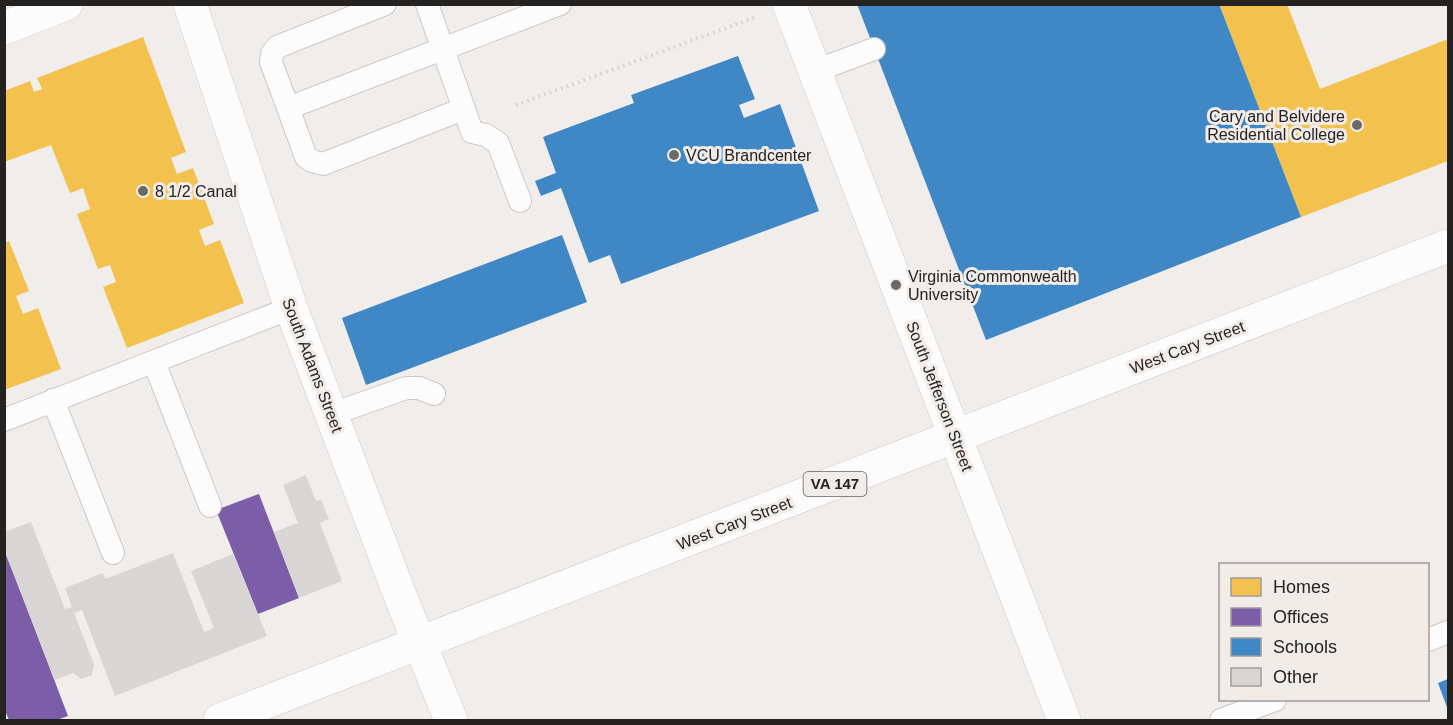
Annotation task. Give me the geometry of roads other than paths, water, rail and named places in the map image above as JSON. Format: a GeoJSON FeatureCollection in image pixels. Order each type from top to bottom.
{"type":"FeatureCollection","features":[{"type":"Feature","properties":{"kind":"street"},"geometry":{"type":"LineString","coordinates":[[4,28],[66,4]]}},
{"type":"Feature","properties":{"kind":"street","name":"South Adams Street"},"geometry":{"type":"LineString","coordinates":[[190,4],[291,308],[396,586],[451,720]]}},
{"type":"Feature","properties":{"kind":"street","name":"South Jefferson Street"},"geometry":{"type":"LineString","coordinates":[[789,4],[1064,720]]}},
{"type":"Feature","properties":{"kind":"street","name":"West Cary Street"},"geometry":{"type":"LineString","coordinates":[[220,720],[1449,246]]}},
{"type":"Feature","properties":{"kind":"lane"},"geometry":{"type":"LineString","coordinates":[[385,4],[277,47],[272,54],[271,62],[306,157],[322,164],[463,109]]}},
{"type":"Feature","properties":{"kind":"lane"},"geometry":{"type":"LineString","coordinates":[[427,4],[472,132],[486,135],[498,143],[520,201]]}},
{"type":"Feature","properties":{"kind":"lane"},"geometry":{"type":"LineString","coordinates":[[288,108],[560,4]]}},
{"type":"Feature","properties":{"kind":"lane"},"geometry":{"type":"LineString","coordinates":[[814,71],[874,49]]}},
{"type":"Feature","properties":{"kind":"lane"},"geometry":{"type":"LineString","coordinates":[[4,420],[291,308]]}},
{"type":"Feature","properties":{"kind":"lane"},"geometry":{"type":"LineString","coordinates":[[154,362],[210,506]]}},
{"type":"Feature","properties":{"kind":"lane"},"geometry":{"type":"LineString","coordinates":[[332,414],[406,388],[419,388],[435,394]]}},
{"type":"Feature","properties":{"kind":"lane"},"geometry":{"type":"LineString","coordinates":[[53,400],[113,553]]}},
{"type":"Feature","properties":{"kind":"lane"},"geometry":{"type":"LineString","coordinates":[[1429,640],[1449,632]]}},
{"type":"Feature","properties":{"kind":"lane"},"geometry":{"type":"LineString","coordinates":[[1221,720],[1270,701]]}},
{"type":"Feature","properties":{"kind":"place","name":"Cary and Belvidere Residential College"},"geometry":{"type":"Point","coordinates":[1357,125]}},
{"type":"Feature","properties":{"kind":"place","name":"VCU Brandcenter"},"geometry":{"type":"Point","coordinates":[674,155]}},
{"type":"Feature","properties":{"kind":"place","name":"8 1/2 Canal"},"geometry":{"type":"Point","coordinates":[143,191]}},
{"type":"Feature","properties":{"kind":"place","name":"Virginia Commonwealth University"},"geometry":{"type":"Point","coordinates":[896,285]}}]}
